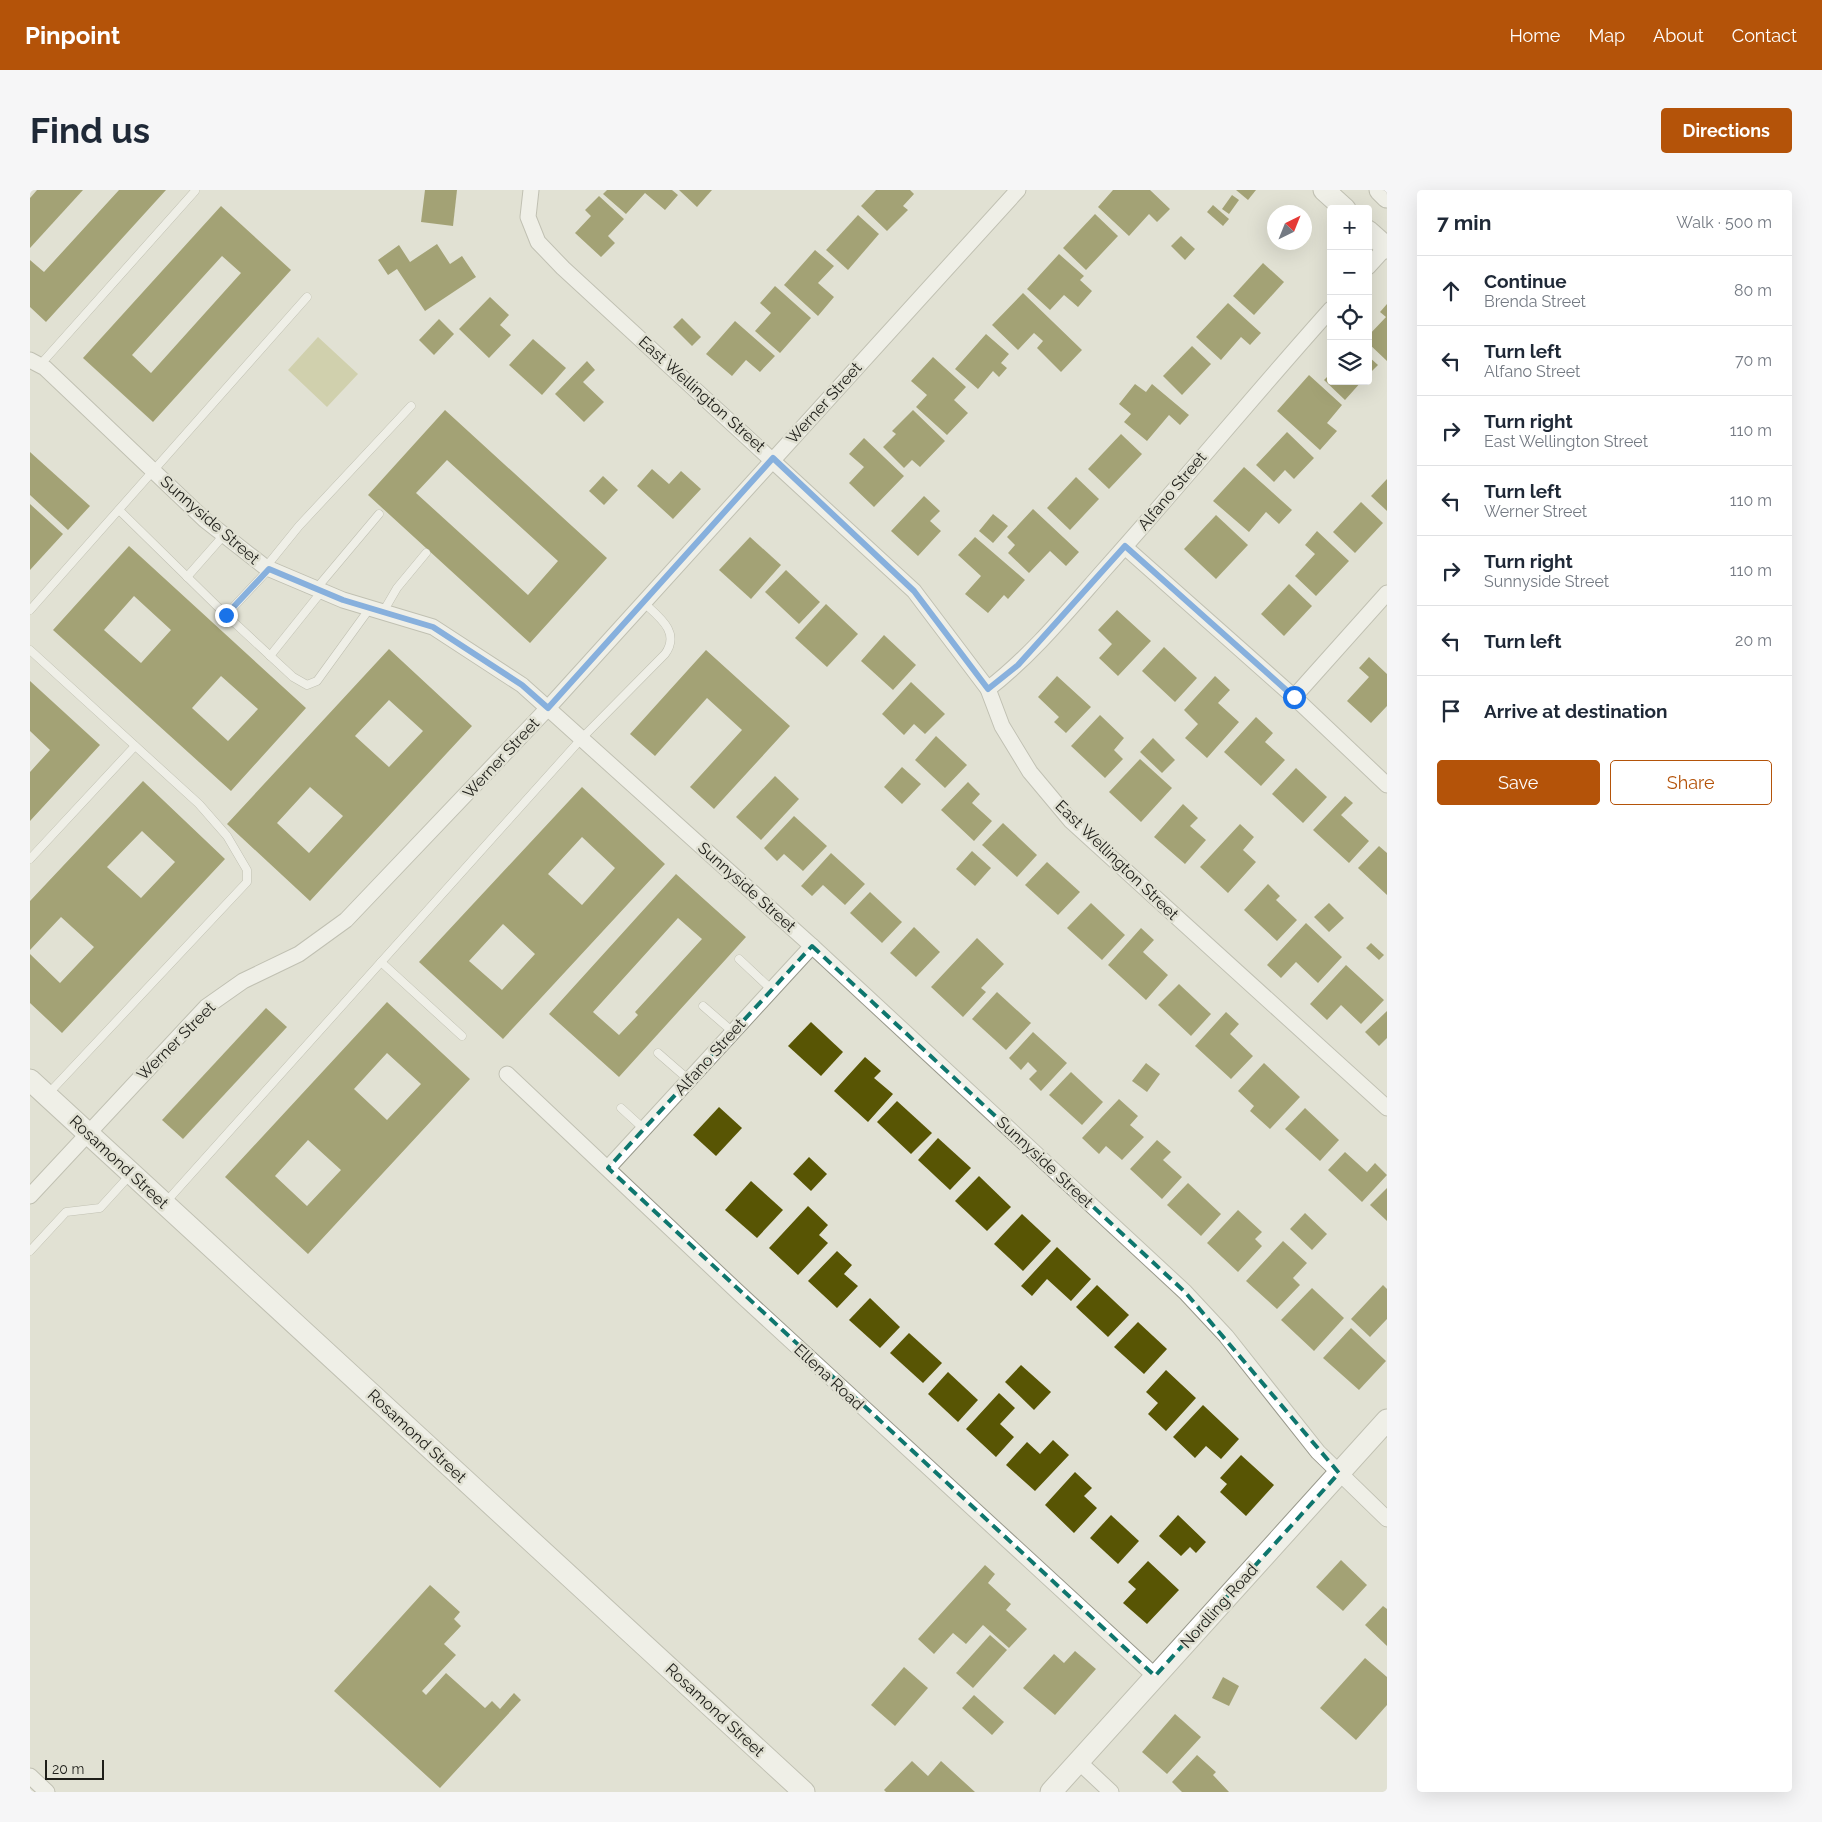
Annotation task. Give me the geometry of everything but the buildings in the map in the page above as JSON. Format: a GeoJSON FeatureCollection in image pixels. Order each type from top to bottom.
{"type":"FeatureCollection","features":[{"type":"Feature","properties":{"kind":"street","name":"East Wellington Street"},"geometry":{"type":"LineString","coordinates":[[531,190],[528,217],[538,242],[563,268],[773,458],[914,591],[988,689],[1002,726],[1030,772],[1071,821],[1387,1108]]}},
{"type":"Feature","properties":{"kind":"street","name":"Werner Street"},"geometry":{"type":"LineString","coordinates":[[30,1196],[206,1007],[243,981],[299,954],[346,920],[548,708],[1018,190]]}},
{"type":"Feature","properties":{"kind":"street"},"geometry":{"type":"LineString","coordinates":[[1324,190],[1340,205]]}},
{"type":"Feature","properties":{"kind":"street"},"geometry":{"type":"LineString","coordinates":[[1380,190],[1387,197]]}},
{"type":"Feature","properties":{"kind":"street"},"geometry":{"type":"LineString","coordinates":[[1372,234],[1387,247],[1372,263]]}},
{"type":"Feature","properties":{"kind":"street","name":"Alfano Street"},"geometry":{"type":"LineString","coordinates":[[988,689],[1018,665],[1125,546],[1252,397],[1327,313]]}},
{"type":"Feature","properties":{"kind":"street","name":"Sunnyside Street"},"geometry":{"type":"LineString","coordinates":[[35,363],[224,535],[267,568],[319,590],[433,627],[522,685],[812,946],[1185,1292],[1226,1336],[1318,1452],[1387,1519]]}},
{"type":"Feature","properties":{"kind":"street"},"geometry":{"type":"LineString","coordinates":[[1125,546],[1294,697],[1387,784]]}},
{"type":"Feature","properties":{"kind":"street"},"geometry":{"type":"LineString","coordinates":[[1294,697],[1387,593]]}},
{"type":"Feature","properties":{"kind":"street","name":"Alfano Street"},"geometry":{"type":"LineString","coordinates":[[608,1168],[812,946]]}},
{"type":"Feature","properties":{"kind":"street","name":"Ellena Road"},"geometry":{"type":"LineString","coordinates":[[507,1074],[740,1294],[1155,1676]]}},
{"type":"Feature","properties":{"kind":"street","name":"Rosamond Street"},"geometry":{"type":"LineString","coordinates":[[30,1080],[804,1792]]}},
{"type":"Feature","properties":{"kind":"street","name":"Nordling Road"},"geometry":{"type":"LineString","coordinates":[[1052,1792],[1387,1420]]}},
{"type":"Feature","properties":{"kind":"street"},"geometry":{"type":"LineString","coordinates":[[1079,1762],[1111,1792]]}},
{"type":"Feature","properties":{"kind":"street"},"geometry":{"type":"LineString","coordinates":[[30,1776],[47,1792]]}},
{"type":"Feature","properties":{"kind":"lane"},"geometry":{"type":"LineString","coordinates":[[35,363],[195,191]]}},
{"type":"Feature","properties":{"kind":"lane"},"geometry":{"type":"LineString","coordinates":[[30,610],[307,297]]}},
{"type":"Feature","properties":{"kind":"lane"},"geometry":{"type":"LineString","coordinates":[[226,615],[267,568],[299,526],[412,406]]}},
{"type":"Feature","properties":{"kind":"lane"},"geometry":{"type":"LineString","coordinates":[[119,510],[226,615],[293,677],[306,685],[317,681],[426,553]]}},
{"type":"Feature","properties":{"kind":"lane"},"geometry":{"type":"LineString","coordinates":[[270,656],[379,514]]}},
{"type":"Feature","properties":{"kind":"lane"},"geometry":{"type":"LineString","coordinates":[[187,577],[224,535]]}},
{"type":"Feature","properties":{"kind":"lane"},"geometry":{"type":"LineString","coordinates":[[164,1203],[582,738],[671,646],[672,638],[668,628],[643,602]]}},
{"type":"Feature","properties":{"kind":"lane"},"geometry":{"type":"LineString","coordinates":[[30,650],[200,804],[227,836],[247,870],[247,882],[47,1096]]}},
{"type":"Feature","properties":{"kind":"lane"},"geometry":{"type":"LineString","coordinates":[[30,859],[135,746]]}},
{"type":"Feature","properties":{"kind":"lane"},"geometry":{"type":"LineString","coordinates":[[739,959],[772,990]]}},
{"type":"Feature","properties":{"kind":"lane"},"geometry":{"type":"LineString","coordinates":[[382,962],[462,1036]]}},
{"type":"Feature","properties":{"kind":"lane"},"geometry":{"type":"LineString","coordinates":[[703,1006],[733,1032]]}},
{"type":"Feature","properties":{"kind":"lane"},"geometry":{"type":"LineString","coordinates":[[658,1053],[688,1080]]}},
{"type":"Feature","properties":{"kind":"lane"},"geometry":{"type":"LineString","coordinates":[[621,1108],[644,1129]]}},
{"type":"Feature","properties":{"kind":"lane"},"geometry":{"type":"LineString","coordinates":[[30,1251],[66,1212],[100,1208],[132,1173]]}},
{"type":"Feature","properties":{"kind":"highlighted area"},"geometry":{"type":"Polygon","coordinates":[[[812,946],[1185,1292],[1339,1473],[1155,1676],[608,1168],[812,946]]]}},
{"type":"Feature","properties":{"kind":"shaded area"},"geometry":{"type":"Polygon","coordinates":[[[318,337],[358,374],[327,407],[288,370],[318,337]]]}},
{"type":"Feature","properties":{"kind":"route"},"geometry":{"type":"LineString","coordinates":[[226,615],[269,569],[343,600],[433,627],[522,685],[548,708],[773,458],[914,591],[988,689],[1018,665],[1125,546],[1294,697]]}}]}
